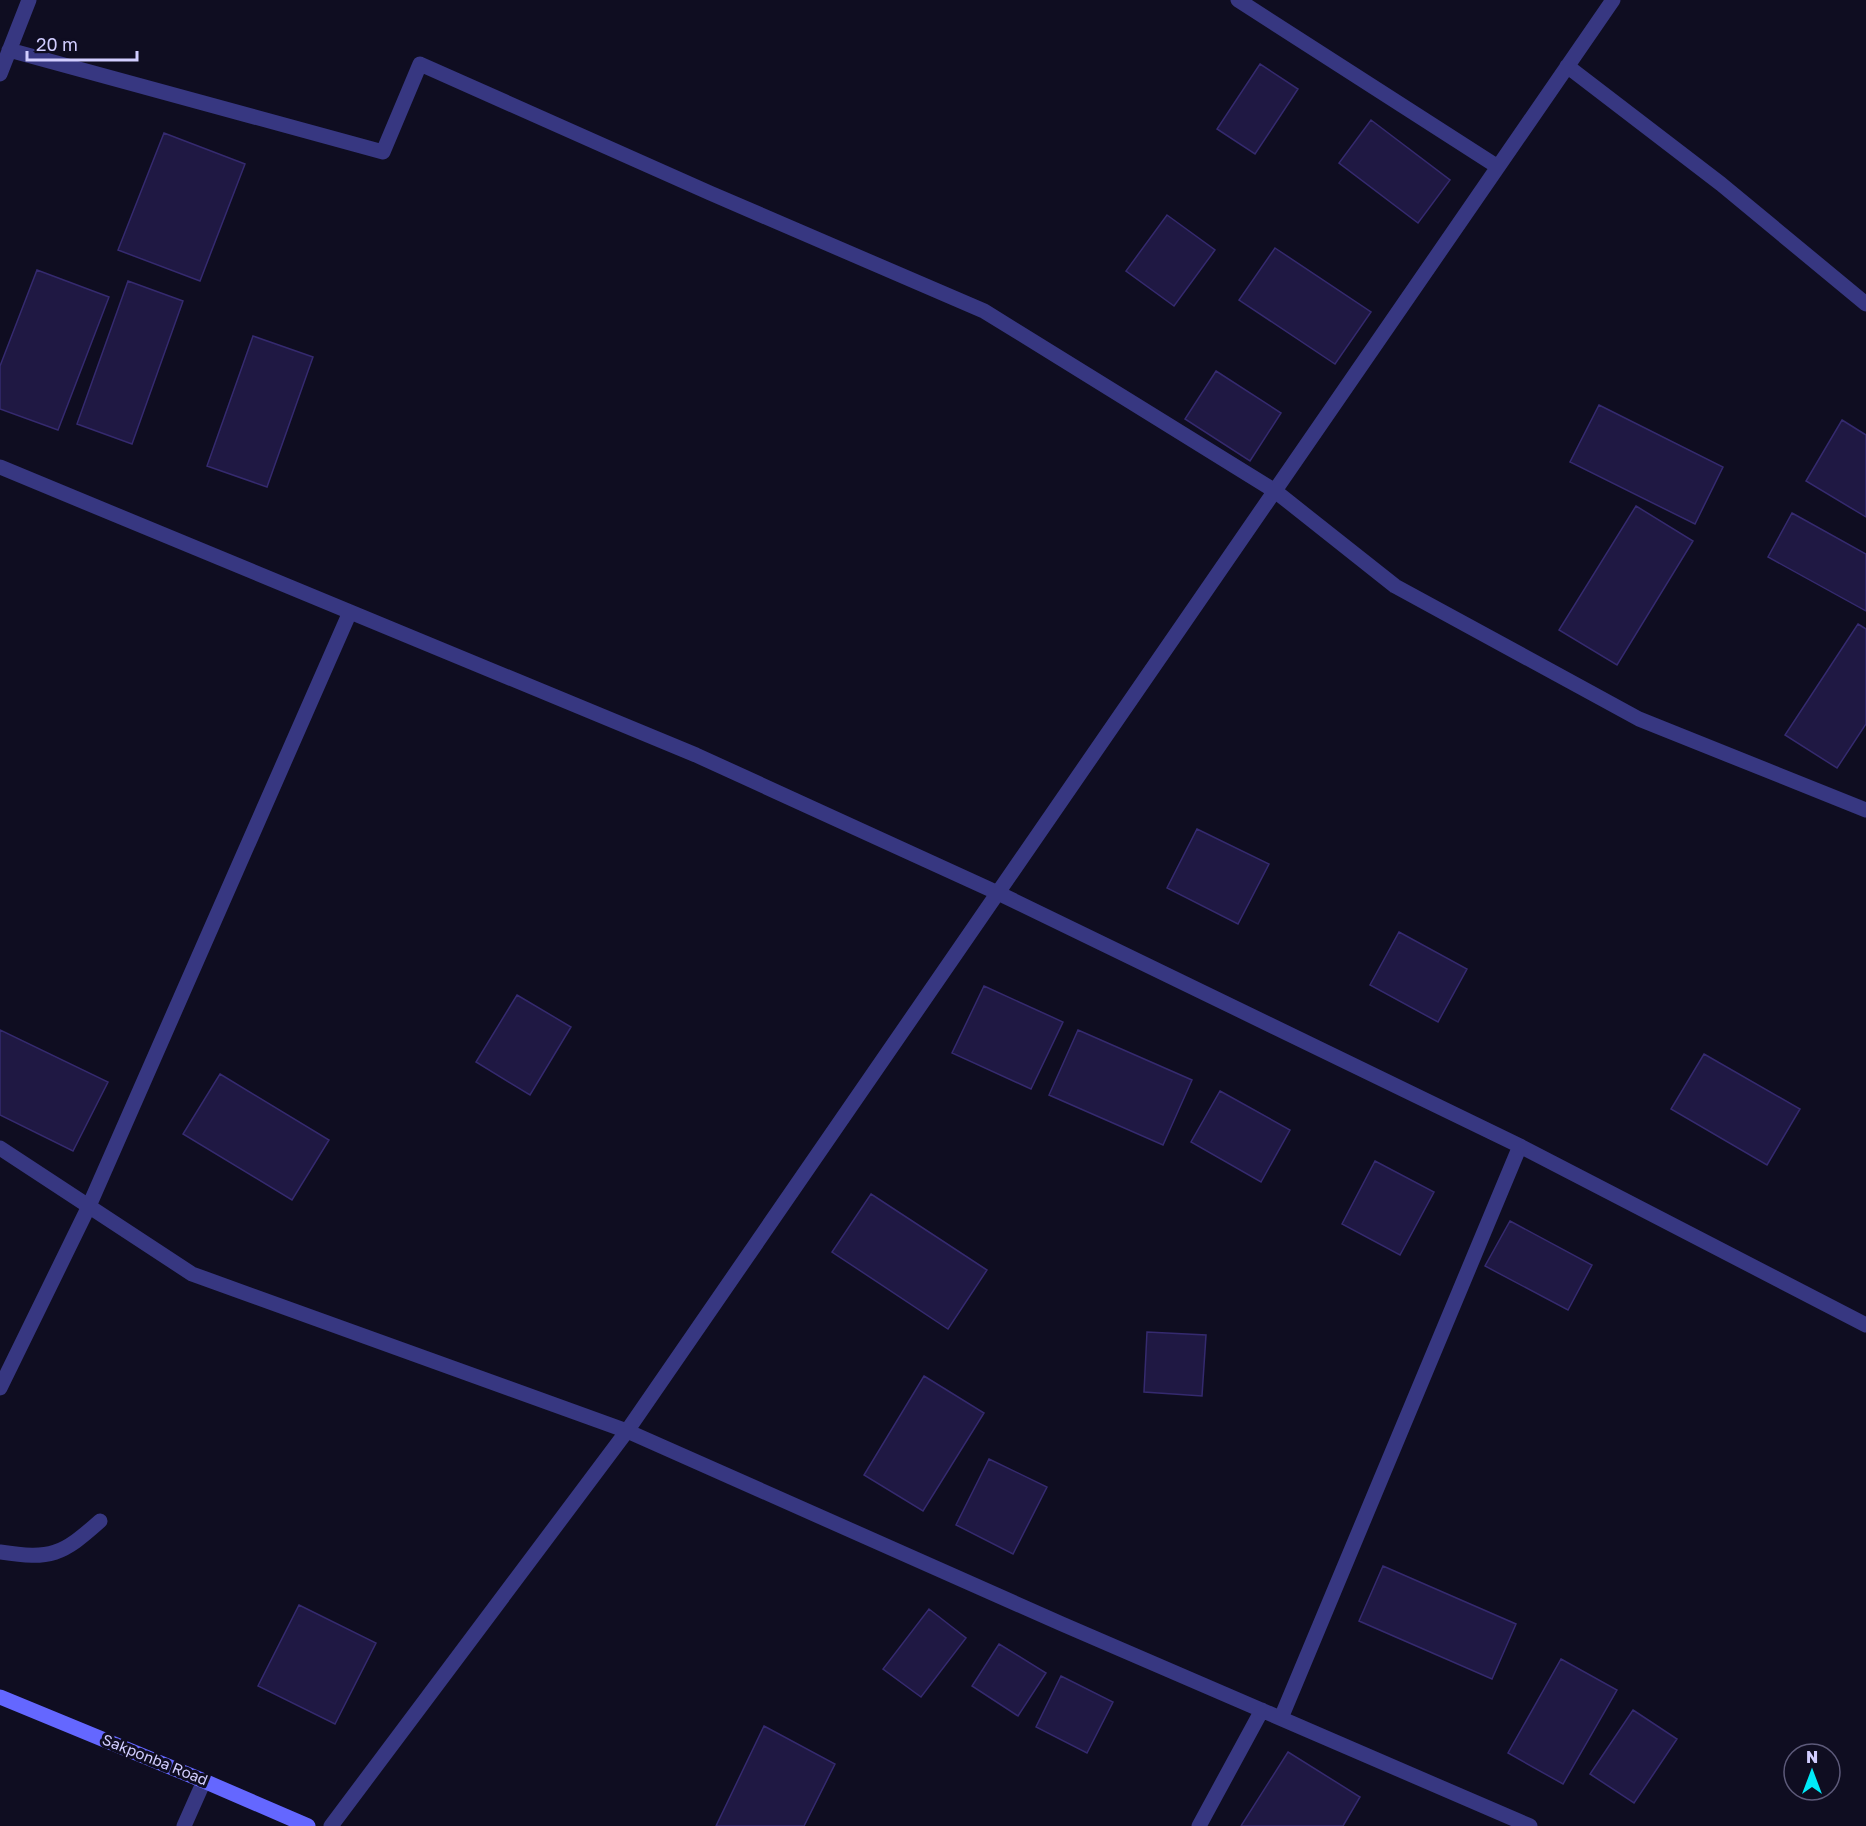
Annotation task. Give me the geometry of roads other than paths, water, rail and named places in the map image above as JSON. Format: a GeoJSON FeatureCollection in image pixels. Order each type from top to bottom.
{"type":"FeatureCollection","features":[{"type":"Feature","properties":{"kind":"main road","name":"Sakponba Road"},"geometry":{"type":"LineString","coordinates":[[0,1697],[204,1780],[308,1826]]}},
{"type":"Feature","properties":{"kind":"street"},"geometry":{"type":"LineString","coordinates":[[0,75],[29,0]]}},
{"type":"Feature","properties":{"kind":"street"},"geometry":{"type":"LineString","coordinates":[[1238,0],[1498,167]]}},
{"type":"Feature","properties":{"kind":"street"},"geometry":{"type":"LineString","coordinates":[[331,1826],[627,1431],[1613,0]]}},
{"type":"Feature","properties":{"kind":"street"},"geometry":{"type":"LineString","coordinates":[[9,50],[383,152],[420,64],[984,311],[1275,491],[1395,585],[1639,719],[1866,810]]}},
{"type":"Feature","properties":{"kind":"street"},"geometry":{"type":"LineString","coordinates":[[1567,66],[1721,184],[1866,304]]}},
{"type":"Feature","properties":{"kind":"street"},"geometry":{"type":"LineString","coordinates":[[0,467],[696,755],[998,893],[1520,1146],[1866,1325]]}},
{"type":"Feature","properties":{"kind":"street"},"geometry":{"type":"LineString","coordinates":[[0,1388],[89,1206],[350,612]]}},
{"type":"Feature","properties":{"kind":"street"},"geometry":{"type":"LineString","coordinates":[[1281,1718],[1520,1146]]}},
{"type":"Feature","properties":{"kind":"street"},"geometry":{"type":"LineString","coordinates":[[0,1148],[192,1274],[627,1431],[1530,1826]]}},
{"type":"Feature","properties":{"kind":"street"},"geometry":{"type":"LineString","coordinates":[[0,1552],[30,1557],[51,1555],[76,1542],[100,1521]]}},
{"type":"Feature","properties":{"kind":"street"},"geometry":{"type":"LineString","coordinates":[[1199,1826],[1262,1710]]}},
{"type":"Feature","properties":{"kind":"street"},"geometry":{"type":"LineString","coordinates":[[184,1826],[204,1780]]}}]}
